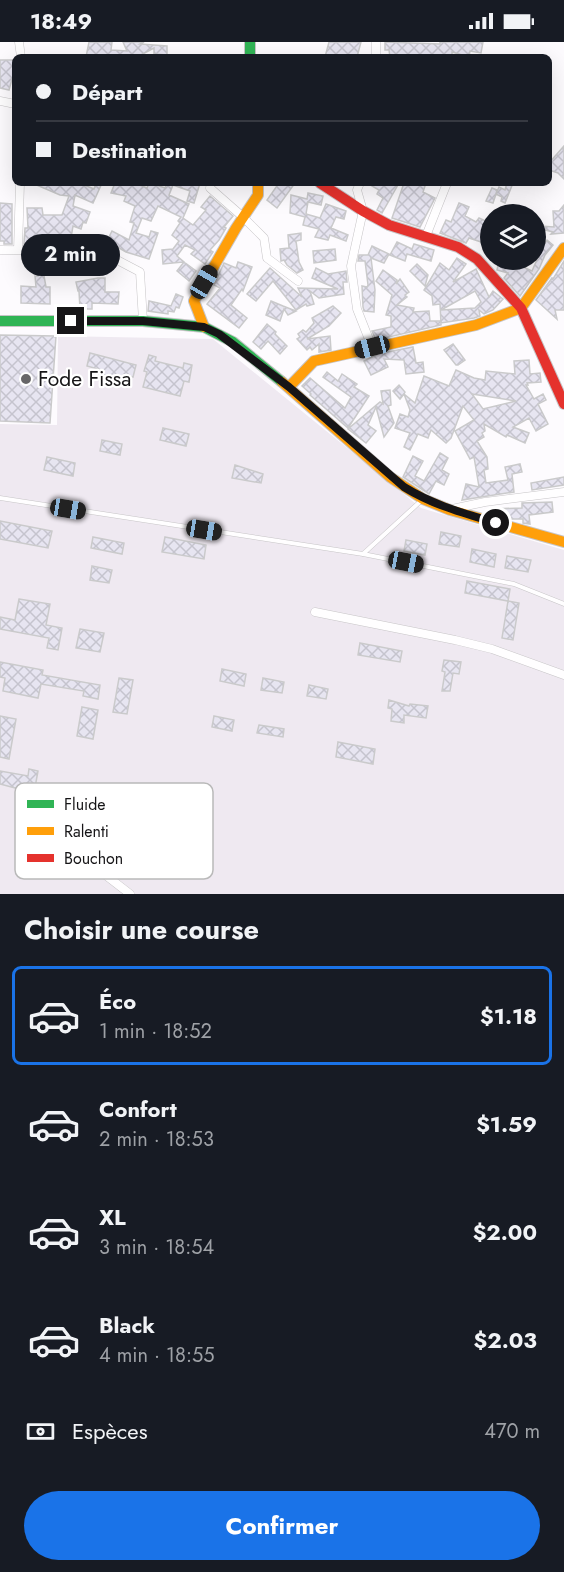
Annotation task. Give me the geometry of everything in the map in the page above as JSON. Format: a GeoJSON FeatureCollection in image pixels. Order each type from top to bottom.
{"type":"FeatureCollection","features":[{"type":"Feature","properties":{"kind":"street"},"geometry":{"type":"LineString","coordinates":[[18,250],[20,186]]}},
{"type":"Feature","properties":{"kind":"street"},"geometry":{"type":"LineString","coordinates":[[204,327],[194,301],[258,195],[258,186]]}},
{"type":"Feature","properties":{"kind":"street"},"geometry":{"type":"LineString","coordinates":[[324,186],[363,212],[388,225],[458,247],[477,259],[521,308],[564,404]]}},
{"type":"Feature","properties":{"kind":"street"},"geometry":{"type":"LineString","coordinates":[[359,186],[357,190],[363,212],[351,266],[357,309],[372,347]]}},
{"type":"Feature","properties":{"kind":"street"},"geometry":{"type":"LineString","coordinates":[[426,237],[446,186]]}},
{"type":"Feature","properties":{"kind":"street"},"geometry":{"type":"LineString","coordinates":[[210,188],[264,238],[267,258],[298,281]]}},
{"type":"Feature","properties":{"kind":"street"},"geometry":{"type":"LineString","coordinates":[[289,387],[314,361],[476,325],[521,308],[564,248]]}},
{"type":"Feature","properties":{"kind":"street"},"geometry":{"type":"LineString","coordinates":[[0,250],[100,251],[140,272],[143,321]]}},
{"type":"Feature","properties":{"kind":"street"},"geometry":{"type":"LineString","coordinates":[[0,321],[143,321],[204,327],[233,342],[289,387],[390,477],[423,499],[450,510],[564,542]]}},
{"type":"Feature","properties":{"kind":"street"},"geometry":{"type":"LineString","coordinates":[[450,510],[485,502],[564,492]]}},
{"type":"Feature","properties":{"kind":"street"},"geometry":{"type":"LineString","coordinates":[[315,612],[483,646],[564,675]]}},
{"type":"Feature","properties":{"kind":"street"},"geometry":{"type":"LineString","coordinates":[[111,879],[130,894]]}},
{"type":"Feature","properties":{"kind":"lane"},"geometry":{"type":"LineString","coordinates":[[0,498],[363,554],[514,584],[564,604]]}},
{"type":"Feature","properties":{"kind":"lane"},"geometry":{"type":"LineString","coordinates":[[363,554],[423,499]]}},
{"type":"Feature","properties":{"kind":"shaded area"},"geometry":{"type":"Polygon","coordinates":[[[58,336],[213,339],[421,508],[564,550],[564,894],[0,894],[0,424],[57,425],[58,336]]]}},
{"type":"Feature","properties":{"kind":"building"},"geometry":{"type":"Polygon","coordinates":[[[89,42],[112,42],[111,50],[127,51],[123,42],[144,42],[140,44],[167,46],[167,54],[154,54],[154,48],[143,54],[87,54],[89,42]]]}},
{"type":"Feature","properties":{"kind":"building"},"geometry":{"type":"Polygon","coordinates":[[[329,42],[361,42],[358,54],[326,54],[329,42]]]}},
{"type":"Feature","properties":{"kind":"building"},"geometry":{"type":"Polygon","coordinates":[[[385,42],[440,44],[440,42],[483,42],[481,53],[470,51],[470,54],[452,52],[452,54],[390,54],[389,50],[385,50],[385,42]]]}},
{"type":"Feature","properties":{"kind":"building"},"geometry":{"type":"Polygon","coordinates":[[[0,60],[12,60],[12,79],[9,90],[0,88],[0,60]]]}},
{"type":"Feature","properties":{"kind":"building"},"geometry":{"type":"Polygon","coordinates":[[[564,146],[564,179],[552,171],[552,160],[564,146]]]}},
{"type":"Feature","properties":{"kind":"building"},"geometry":{"type":"Polygon","coordinates":[[[39,186],[87,186],[94,189],[95,186],[101,186],[93,203],[75,195],[73,206],[90,212],[81,229],[73,226],[70,244],[53,242],[53,245],[24,244],[25,228],[28,228],[27,208],[42,208],[43,215],[62,215],[69,196],[60,195],[39,186]]]}},
{"type":"Feature","properties":{"kind":"building"},"geometry":{"type":"Polygon","coordinates":[[[114,186],[165,188],[173,186],[169,195],[189,204],[183,218],[193,225],[206,210],[201,207],[210,196],[233,216],[224,227],[226,228],[219,240],[210,250],[213,252],[205,264],[191,254],[195,250],[185,245],[177,256],[184,262],[163,264],[162,250],[173,249],[179,241],[172,235],[181,217],[158,206],[151,221],[142,218],[136,233],[149,237],[151,231],[158,233],[149,259],[126,252],[107,241],[112,231],[129,240],[134,223],[130,222],[135,206],[124,201],[126,196],[111,193],[114,186]]]}},
{"type":"Feature","properties":{"kind":"building"},"geometry":{"type":"Polygon","coordinates":[[[176,186],[199,186],[194,203],[187,201],[190,191],[176,186]]]}},
{"type":"Feature","properties":{"kind":"building"},"geometry":{"type":"Polygon","coordinates":[[[277,186],[293,186],[277,208],[267,200],[277,186]]]}},
{"type":"Feature","properties":{"kind":"building"},"geometry":{"type":"Polygon","coordinates":[[[372,186],[397,186],[382,213],[377,210],[383,198],[377,194],[379,190],[372,186]]]}},
{"type":"Feature","properties":{"kind":"building"},"geometry":{"type":"Polygon","coordinates":[[[403,186],[425,186],[423,192],[435,198],[420,227],[392,218],[403,186]]]}},
{"type":"Feature","properties":{"kind":"building"},"geometry":{"type":"Polygon","coordinates":[[[506,186],[512,186],[505,203],[501,201],[502,197],[496,194],[499,187],[505,190],[506,186]]]}},
{"type":"Feature","properties":{"kind":"building"},"geometry":{"type":"Polygon","coordinates":[[[492,188],[497,190],[493,203],[486,201],[492,188]]]}},
{"type":"Feature","properties":{"kind":"building"},"geometry":{"type":"Polygon","coordinates":[[[308,193],[323,196],[321,205],[308,202],[306,214],[320,218],[326,204],[346,211],[344,219],[336,217],[331,228],[348,235],[346,241],[330,235],[328,240],[315,237],[319,229],[303,225],[305,217],[290,213],[291,195],[307,199],[308,193]]]}},
{"type":"Feature","properties":{"kind":"building"},"geometry":{"type":"Polygon","coordinates":[[[0,203],[12,204],[12,244],[4,244],[4,241],[0,241],[0,203]]]}},
{"type":"Feature","properties":{"kind":"building"},"geometry":{"type":"Polygon","coordinates":[[[459,203],[469,207],[465,216],[476,222],[480,218],[480,242],[469,238],[466,243],[440,233],[446,220],[451,222],[459,203]]]}},
{"type":"Feature","properties":{"kind":"building"},"geometry":{"type":"Polygon","coordinates":[[[564,205],[564,233],[551,234],[553,232],[546,230],[546,226],[554,227],[553,211],[559,211],[564,205]]]}},
{"type":"Feature","properties":{"kind":"building"},"geometry":{"type":"Polygon","coordinates":[[[301,233],[301,240],[296,241],[299,262],[303,270],[297,273],[284,260],[281,261],[280,249],[289,248],[288,235],[301,233]]]}},
{"type":"Feature","properties":{"kind":"building"},"geometry":{"type":"Polygon","coordinates":[[[547,240],[553,245],[546,254],[547,240]]]}},
{"type":"Feature","properties":{"kind":"building"},"geometry":{"type":"Polygon","coordinates":[[[397,242],[412,249],[414,244],[434,250],[431,261],[407,254],[405,261],[390,255],[397,242]]]}},
{"type":"Feature","properties":{"kind":"building"},"geometry":{"type":"Polygon","coordinates":[[[372,246],[389,254],[384,263],[371,258],[375,290],[374,312],[364,311],[362,286],[367,287],[368,285],[365,261],[358,261],[359,255],[368,255],[372,246]]]}},
{"type":"Feature","properties":{"kind":"building"},"geometry":{"type":"Polygon","coordinates":[[[335,249],[336,260],[314,263],[313,251],[335,249]]]}},
{"type":"Feature","properties":{"kind":"building"},"geometry":{"type":"Polygon","coordinates":[[[37,257],[44,257],[44,276],[46,287],[50,287],[50,304],[21,303],[21,286],[36,287],[37,257]]]}},
{"type":"Feature","properties":{"kind":"building"},"geometry":{"type":"Polygon","coordinates":[[[457,258],[466,264],[453,282],[476,269],[489,297],[493,291],[503,299],[493,310],[484,314],[479,310],[480,316],[441,323],[440,304],[433,305],[432,296],[424,290],[440,263],[449,270],[457,258]],[[475,291],[441,310],[475,308],[481,302],[475,291]]]}},
{"type":"Feature","properties":{"kind":"building"},"geometry":{"type":"Polygon","coordinates":[[[564,261],[564,310],[555,310],[557,319],[536,300],[564,261]]]}},
{"type":"Feature","properties":{"kind":"building"},"geometry":{"type":"Polygon","coordinates":[[[184,262],[196,271],[189,281],[177,271],[184,262]]]}},
{"type":"Feature","properties":{"kind":"building"},"geometry":{"type":"Polygon","coordinates":[[[238,262],[252,267],[243,291],[242,289],[231,305],[247,318],[239,328],[207,304],[220,288],[214,285],[224,263],[236,268],[238,262]]]}},
{"type":"Feature","properties":{"kind":"building"},"geometry":{"type":"Polygon","coordinates":[[[417,264],[428,275],[425,286],[410,271],[417,264]]]}},
{"type":"Feature","properties":{"kind":"building"},"geometry":{"type":"Polygon","coordinates":[[[270,268],[302,297],[298,288],[338,289],[312,278],[316,268],[328,274],[346,271],[347,282],[343,282],[344,294],[319,298],[310,291],[314,304],[307,306],[306,304],[296,310],[273,281],[256,301],[247,294],[270,268]]]}},
{"type":"Feature","properties":{"kind":"building"},"geometry":{"type":"Polygon","coordinates":[[[383,270],[397,280],[396,284],[400,279],[409,292],[405,295],[407,297],[397,305],[414,308],[413,312],[429,311],[430,321],[441,321],[441,325],[376,340],[372,331],[391,327],[391,316],[386,315],[392,295],[376,281],[383,270]]]}},
{"type":"Feature","properties":{"kind":"building"},"geometry":{"type":"Polygon","coordinates":[[[497,270],[530,270],[538,270],[520,296],[504,278],[508,273],[497,270]]]}},
{"type":"Feature","properties":{"kind":"building"},"geometry":{"type":"Polygon","coordinates":[[[105,278],[105,292],[119,292],[118,304],[92,303],[92,309],[80,309],[76,282],[105,278]]]}},
{"type":"Feature","properties":{"kind":"building"},"geometry":{"type":"Polygon","coordinates":[[[176,294],[183,297],[179,308],[176,307],[174,312],[168,311],[168,314],[148,311],[149,301],[171,306],[176,294]]]}},
{"type":"Feature","properties":{"kind":"building"},"geometry":{"type":"Polygon","coordinates":[[[271,301],[296,311],[288,315],[284,309],[280,321],[266,315],[271,301]]]}},
{"type":"Feature","properties":{"kind":"building"},"geometry":{"type":"Polygon","coordinates":[[[333,306],[341,313],[329,326],[307,339],[330,336],[331,350],[319,352],[319,344],[312,350],[310,347],[307,350],[297,339],[300,337],[298,334],[303,330],[306,332],[314,323],[312,318],[333,306]]]}},
{"type":"Feature","properties":{"kind":"building"},"geometry":{"type":"Polygon","coordinates":[[[267,324],[287,346],[280,354],[268,341],[261,349],[253,342],[267,324]]]}},
{"type":"Feature","properties":{"kind":"building","name":"Fode Fissa"},"geometry":{"type":"Polygon","coordinates":[[[0,335],[56,336],[50,423],[0,421],[0,335]]]}},
{"type":"Feature","properties":{"kind":"building"},"geometry":{"type":"Polygon","coordinates":[[[453,344],[465,360],[458,365],[444,350],[453,344]]]}},
{"type":"Feature","properties":{"kind":"building"},"geometry":{"type":"Polygon","coordinates":[[[413,347],[416,363],[423,362],[424,372],[406,374],[404,360],[384,359],[388,367],[371,375],[364,361],[378,354],[413,347]]]}},
{"type":"Feature","properties":{"kind":"building"},"geometry":{"type":"Polygon","coordinates":[[[90,353],[136,365],[133,377],[128,376],[126,386],[96,380],[98,369],[87,366],[90,353]]]}},
{"type":"Feature","properties":{"kind":"building"},"geometry":{"type":"Polygon","coordinates":[[[149,355],[156,357],[155,361],[183,368],[184,363],[192,365],[189,382],[184,381],[180,396],[143,387],[147,372],[144,371],[149,355]]]}},
{"type":"Feature","properties":{"kind":"building"},"geometry":{"type":"Polygon","coordinates":[[[529,360],[530,374],[540,373],[541,382],[526,385],[534,399],[543,394],[546,400],[538,404],[548,424],[536,431],[529,418],[513,427],[529,433],[525,443],[507,435],[506,437],[484,424],[485,431],[482,433],[484,437],[477,441],[487,457],[488,469],[484,470],[486,483],[508,480],[505,467],[520,464],[522,472],[512,474],[514,492],[462,500],[466,484],[479,487],[474,457],[470,459],[455,431],[474,420],[463,406],[451,438],[446,443],[431,430],[428,438],[418,434],[410,450],[404,447],[410,433],[395,428],[400,414],[408,417],[410,410],[404,394],[415,403],[424,376],[449,386],[456,370],[485,380],[486,371],[515,374],[514,361],[529,360]],[[472,394],[483,409],[516,401],[472,394]]]}},
{"type":"Feature","properties":{"kind":"building"},"geometry":{"type":"Polygon","coordinates":[[[327,372],[338,381],[342,374],[357,384],[354,387],[369,396],[348,428],[302,386],[310,378],[345,408],[351,397],[323,377],[327,372]]]}},
{"type":"Feature","properties":{"kind":"building"},"geometry":{"type":"Polygon","coordinates":[[[399,385],[405,392],[400,399],[393,391],[399,385]]]}},
{"type":"Feature","properties":{"kind":"building"},"geometry":{"type":"Polygon","coordinates":[[[390,390],[391,405],[388,406],[394,423],[384,437],[376,407],[368,425],[376,431],[366,443],[348,429],[380,402],[383,404],[381,391],[390,390]]]}},
{"type":"Feature","properties":{"kind":"building"},"geometry":{"type":"Polygon","coordinates":[[[163,428],[189,434],[186,446],[160,440],[163,428]]]}},
{"type":"Feature","properties":{"kind":"building"},"geometry":{"type":"Polygon","coordinates":[[[102,440],[122,444],[120,455],[100,451],[102,440]]]}},
{"type":"Feature","properties":{"kind":"building"},"geometry":{"type":"Polygon","coordinates":[[[440,453],[448,458],[442,470],[449,474],[444,485],[436,481],[429,494],[403,477],[413,456],[423,461],[415,476],[424,481],[440,453]]]}},
{"type":"Feature","properties":{"kind":"building"},"geometry":{"type":"Polygon","coordinates":[[[47,457],[75,463],[73,476],[44,470],[47,457]]]}},
{"type":"Feature","properties":{"kind":"building"},"geometry":{"type":"Polygon","coordinates":[[[235,465],[263,474],[261,483],[232,478],[235,465]]]}},
{"type":"Feature","properties":{"kind":"building"},"geometry":{"type":"Polygon","coordinates":[[[564,477],[564,485],[532,490],[531,483],[564,477]]]}},
{"type":"Feature","properties":{"kind":"building"},"geometry":{"type":"Polygon","coordinates":[[[552,502],[553,512],[529,515],[530,524],[523,523],[523,519],[511,519],[490,513],[490,509],[522,508],[522,503],[552,502]]]}},
{"type":"Feature","properties":{"kind":"building"},"geometry":{"type":"Polygon","coordinates":[[[0,521],[52,531],[48,548],[0,539],[0,521]]]}},
{"type":"Feature","properties":{"kind":"building"},"geometry":{"type":"Polygon","coordinates":[[[441,532],[461,536],[459,547],[439,544],[441,532]]]}},
{"type":"Feature","properties":{"kind":"building"},"geometry":{"type":"Polygon","coordinates":[[[93,537],[124,543],[122,554],[91,548],[93,537]]]}},
{"type":"Feature","properties":{"kind":"building"},"geometry":{"type":"Polygon","coordinates":[[[165,537],[206,545],[204,559],[162,552],[165,537]]]}},
{"type":"Feature","properties":{"kind":"building"},"geometry":{"type":"Polygon","coordinates":[[[406,540],[427,544],[425,555],[404,551],[406,540]]]}},
{"type":"Feature","properties":{"kind":"building"},"geometry":{"type":"Polygon","coordinates":[[[472,549],[496,554],[494,567],[470,562],[472,549]]]}},
{"type":"Feature","properties":{"kind":"building"},"geometry":{"type":"Polygon","coordinates":[[[507,556],[531,560],[528,572],[505,568],[507,556]]]}},
{"type":"Feature","properties":{"kind":"building"},"geometry":{"type":"Polygon","coordinates":[[[92,566],[112,570],[109,583],[90,580],[92,566]]]}},
{"type":"Feature","properties":{"kind":"building"},"geometry":{"type":"Polygon","coordinates":[[[467,581],[510,589],[508,601],[465,593],[467,581]]]}},
{"type":"Feature","properties":{"kind":"building"},"geometry":{"type":"Polygon","coordinates":[[[19,599],[50,604],[46,625],[62,628],[58,650],[47,648],[49,638],[0,629],[0,617],[15,620],[19,599]]]}},
{"type":"Feature","properties":{"kind":"building"},"geometry":{"type":"Polygon","coordinates":[[[508,601],[519,603],[513,640],[502,638],[508,601]]]}},
{"type":"Feature","properties":{"kind":"building"},"geometry":{"type":"Polygon","coordinates":[[[80,629],[104,633],[100,652],[76,648],[80,629]]]}},
{"type":"Feature","properties":{"kind":"building"},"geometry":{"type":"Polygon","coordinates":[[[360,643],[402,651],[400,662],[358,655],[360,643]]]}},
{"type":"Feature","properties":{"kind":"building"},"geometry":{"type":"Polygon","coordinates":[[[444,660],[461,662],[459,674],[453,673],[450,691],[442,691],[444,660]]]}},
{"type":"Feature","properties":{"kind":"building"},"geometry":{"type":"Polygon","coordinates":[[[0,662],[43,670],[42,675],[100,685],[98,699],[83,696],[84,691],[41,684],[38,698],[3,691],[5,678],[0,677],[0,662]]]}},
{"type":"Feature","properties":{"kind":"building"},"geometry":{"type":"Polygon","coordinates":[[[222,669],[246,674],[244,686],[220,681],[222,669]]]}},
{"type":"Feature","properties":{"kind":"building"},"geometry":{"type":"Polygon","coordinates":[[[119,678],[133,680],[127,714],[113,712],[119,678]]]}},
{"type":"Feature","properties":{"kind":"building"},"geometry":{"type":"Polygon","coordinates":[[[263,678],[284,682],[282,693],[261,690],[263,678]]]}},
{"type":"Feature","properties":{"kind":"building"},"geometry":{"type":"Polygon","coordinates":[[[309,685],[328,689],[326,699],[307,696],[309,685]]]}},
{"type":"Feature","properties":{"kind":"building"},"geometry":{"type":"Polygon","coordinates":[[[389,700],[409,706],[410,704],[428,706],[426,718],[404,715],[404,723],[391,721],[392,709],[388,708],[389,700]]]}},
{"type":"Feature","properties":{"kind":"building"},"geometry":{"type":"Polygon","coordinates":[[[82,707],[98,710],[93,739],[77,736],[82,707]]]}},
{"type":"Feature","properties":{"kind":"building"},"geometry":{"type":"Polygon","coordinates":[[[0,716],[16,719],[9,759],[0,757],[0,716]]]}},
{"type":"Feature","properties":{"kind":"building"},"geometry":{"type":"Polygon","coordinates":[[[214,716],[234,720],[232,731],[212,727],[214,716]]]}},
{"type":"Feature","properties":{"kind":"building"},"geometry":{"type":"Polygon","coordinates":[[[259,725],[284,729],[283,737],[257,733],[259,725]]]}},
{"type":"Feature","properties":{"kind":"building"},"geometry":{"type":"Polygon","coordinates":[[[338,742],[375,749],[373,764],[336,757],[338,742]]]}},
{"type":"Feature","properties":{"kind":"building"},"geometry":{"type":"Polygon","coordinates":[[[29,769],[38,771],[36,783],[15,783],[15,788],[0,784],[0,771],[28,776],[29,769]]]}},
{"type":"Feature","properties":{"kind":"traffic: fast"},"geometry":{"type":"LineString","coordinates":[[250,42],[250,54]]}},
{"type":"Feature","properties":{"kind":"traffic: fast"},"geometry":{"type":"LineString","coordinates":[[0,321],[143,321],[204,327],[233,342],[282,382]]}},
{"type":"Feature","properties":{"kind":"traffic: slow"},"geometry":{"type":"LineString","coordinates":[[204,327],[194,301],[258,195],[258,186]]}},
{"type":"Feature","properties":{"kind":"traffic: slow"},"geometry":{"type":"LineString","coordinates":[[289,387],[314,361],[476,325],[521,308],[564,248]]}},
{"type":"Feature","properties":{"kind":"traffic: slow"},"geometry":{"type":"LineString","coordinates":[[282,382],[390,477],[423,499],[450,510],[564,542]]}},
{"type":"Feature","properties":{"kind":"traffic: jam"},"geometry":{"type":"LineString","coordinates":[[325,186],[389,225],[458,247],[477,259],[521,308],[564,404]]}},
{"type":"Feature","properties":{"kind":"place","name":"Fode Fissa"},"geometry":{"type":"Point","coordinates":[26,379]}},
{"type":"Feature","properties":{"kind":"route"},"geometry":{"type":"LineString","coordinates":[[71,321],[143,321],[204,327],[219,334],[233,342],[289,387],[404,487],[423,499],[450,510],[496,523]]}}]}
